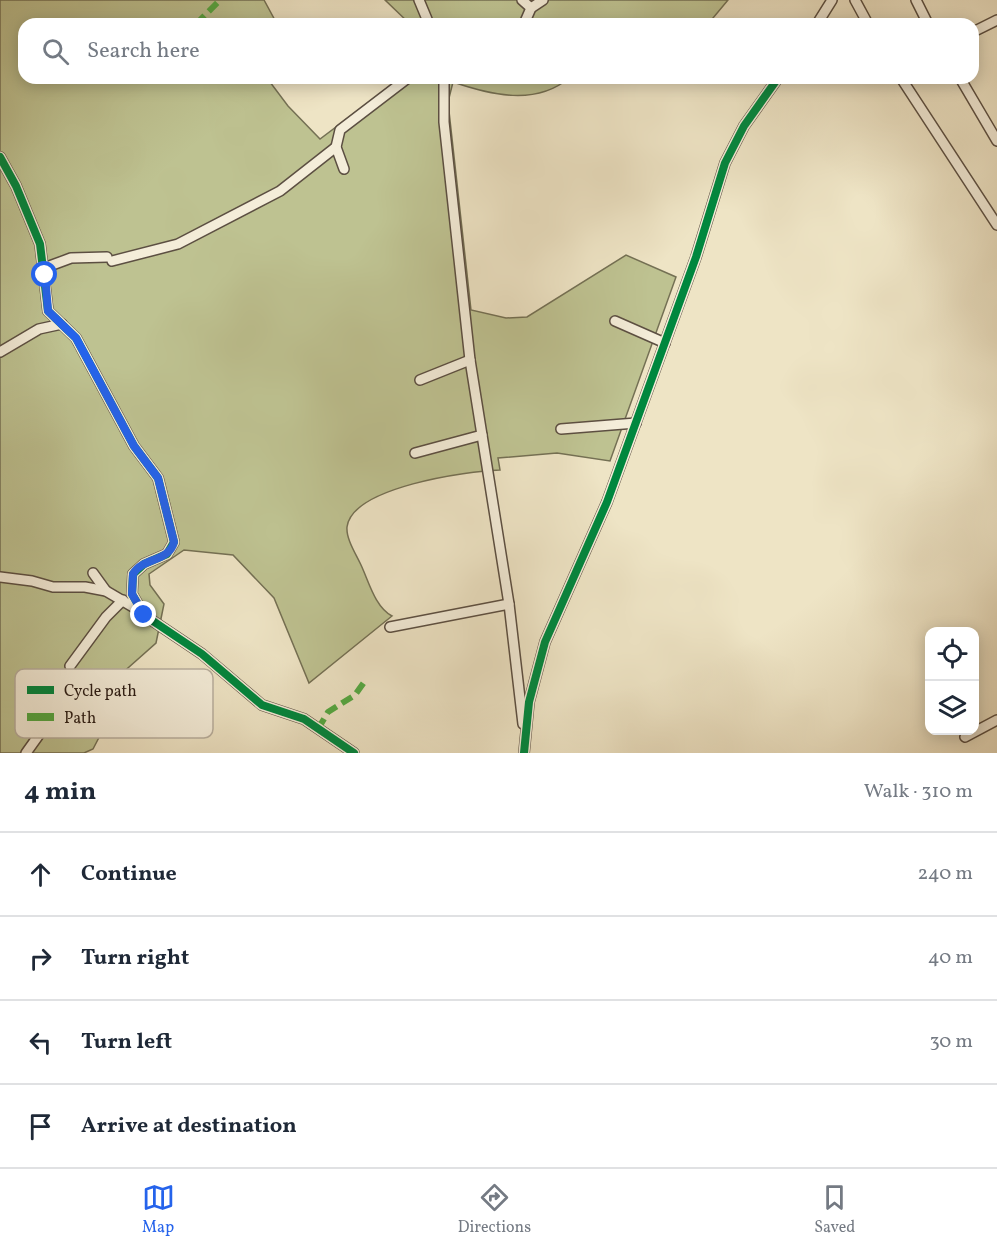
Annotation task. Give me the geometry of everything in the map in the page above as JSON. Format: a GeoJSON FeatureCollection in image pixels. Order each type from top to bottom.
{"type":"FeatureCollection","features":[{"type":"Feature","properties":{"kind":"street"},"geometry":{"type":"LineString","coordinates":[[419,0],[426,18]]}},
{"type":"Feature","properties":{"kind":"street"},"geometry":{"type":"LineString","coordinates":[[522,0],[531,8]]}},
{"type":"Feature","properties":{"kind":"street"},"geometry":{"type":"LineString","coordinates":[[527,18],[531,8],[543,0]]}},
{"type":"Feature","properties":{"kind":"street"},"geometry":{"type":"LineString","coordinates":[[821,18],[832,0]]}},
{"type":"Feature","properties":{"kind":"street"},"geometry":{"type":"LineString","coordinates":[[855,0],[865,18]]}},
{"type":"Feature","properties":{"kind":"street"},"geometry":{"type":"LineString","coordinates":[[916,0],[925,18]]}},
{"type":"Feature","properties":{"kind":"street"},"geometry":{"type":"LineString","coordinates":[[979,29],[997,20]]}},
{"type":"Feature","properties":{"kind":"street"},"geometry":{"type":"LineString","coordinates":[[344,169],[336,147],[340,130],[400,84]]}},
{"type":"Feature","properties":{"kind":"street"},"geometry":{"type":"LineString","coordinates":[[444,84],[444,122],[470,360],[509,604],[517,688],[525,731]]}},
{"type":"Feature","properties":{"kind":"street"},"geometry":{"type":"LineString","coordinates":[[524,753],[525,731],[533,683],[549,631],[596,528],[636,423],[703,236],[725,163],[744,126],[774,84]]}},
{"type":"Feature","properties":{"kind":"street"},"geometry":{"type":"LineString","coordinates":[[905,84],[997,225]]}},
{"type":"Feature","properties":{"kind":"street"},"geometry":{"type":"LineString","coordinates":[[964,84],[997,141]]}},
{"type":"Feature","properties":{"kind":"street"},"geometry":{"type":"LineString","coordinates":[[987,124],[997,118]]}},
{"type":"Feature","properties":{"kind":"street"},"geometry":{"type":"LineString","coordinates":[[44,268],[71,258],[109,259],[178,244],[280,191],[336,147]]}},
{"type":"Feature","properties":{"kind":"street"},"geometry":{"type":"LineString","coordinates":[[0,157],[16,186],[37,235],[44,268],[46,307],[51,315],[76,338],[134,446],[158,478],[174,542],[170,552],[144,564],[133,574],[132,594],[140,611]]}},
{"type":"Feature","properties":{"kind":"street"},"geometry":{"type":"LineString","coordinates":[[615,321],[665,343]]}},
{"type":"Feature","properties":{"kind":"street"},"geometry":{"type":"LineString","coordinates":[[0,352],[39,329],[62,324]]}},
{"type":"Feature","properties":{"kind":"street"},"geometry":{"type":"LineString","coordinates":[[420,380],[470,360]]}},
{"type":"Feature","properties":{"kind":"street"},"geometry":{"type":"LineString","coordinates":[[561,429],[636,423]]}},
{"type":"Feature","properties":{"kind":"street"},"geometry":{"type":"LineString","coordinates":[[415,453],[482,435]]}},
{"type":"Feature","properties":{"kind":"street"},"geometry":{"type":"LineString","coordinates":[[93,573],[106,591]]}},
{"type":"Feature","properties":{"kind":"street"},"geometry":{"type":"LineString","coordinates":[[0,577],[32,581],[53,587],[85,587],[106,591],[140,611],[150,621],[202,654],[262,705],[304,719],[354,753]]}},
{"type":"Feature","properties":{"kind":"street"},"geometry":{"type":"LineString","coordinates":[[70,666],[106,617],[123,600]]}},
{"type":"Feature","properties":{"kind":"street"},"geometry":{"type":"LineString","coordinates":[[390,627],[509,604]]}},
{"type":"Feature","properties":{"kind":"street"},"geometry":{"type":"LineString","coordinates":[[965,737],[997,720]]}},
{"type":"Feature","properties":{"kind":"street"},"geometry":{"type":"LineString","coordinates":[[26,753],[37,738]]}},
{"type":"Feature","properties":{"kind":"green space"},"geometry":{"type":"Polygon","coordinates":[[[0,0],[264,0],[274,18],[18,18],[18,84],[272,84],[288,106],[320,139],[393,84],[452,84],[448,102],[471,310],[506,318],[527,317],[626,255],[676,277],[610,461],[557,453],[498,458],[500,470],[438,478],[413,484],[368,501],[354,513],[347,527],[348,536],[377,600],[381,607],[392,616],[309,683],[274,598],[233,555],[184,550],[149,574],[150,585],[164,604],[156,643],[127,669],[15,669],[15,738],[99,738],[93,749],[84,753],[0,753],[0,0]]]}},
{"type":"Feature","properties":{"kind":"green space"},"geometry":{"type":"Polygon","coordinates":[[[385,0],[728,0],[713,18],[404,18],[385,0]]]}},
{"type":"Feature","properties":{"kind":"green space"},"geometry":{"type":"Polygon","coordinates":[[[460,84],[560,84],[528,95],[483,91],[460,84]]]}},
{"type":"Feature","properties":{"kind":"marked path"},"geometry":{"type":"LineString","coordinates":[[202,18],[220,0]]}},
{"type":"Feature","properties":{"kind":"marked path"},"geometry":{"type":"LineString","coordinates":[[318,729],[328,712],[355,695],[365,681]]}},
{"type":"Feature","properties":{"kind":"cycle path"},"geometry":{"type":"LineString","coordinates":[[524,753],[529,702],[545,642],[607,502],[696,257],[725,163],[744,126],[774,84]]}},
{"type":"Feature","properties":{"kind":"cycle path"},"geometry":{"type":"LineString","coordinates":[[0,157],[16,186],[40,244],[48,311],[76,338],[134,446],[158,478],[174,542],[167,554],[144,564],[133,574],[132,594],[144,615],[202,654],[262,705],[304,719],[354,753]]}},
{"type":"Feature","properties":{"kind":"route"},"geometry":{"type":"LineString","coordinates":[[45,275],[48,311],[76,338],[123,421],[130,440],[158,478],[174,542],[167,554],[148,561],[133,574],[132,594],[144,615]]}}]}
